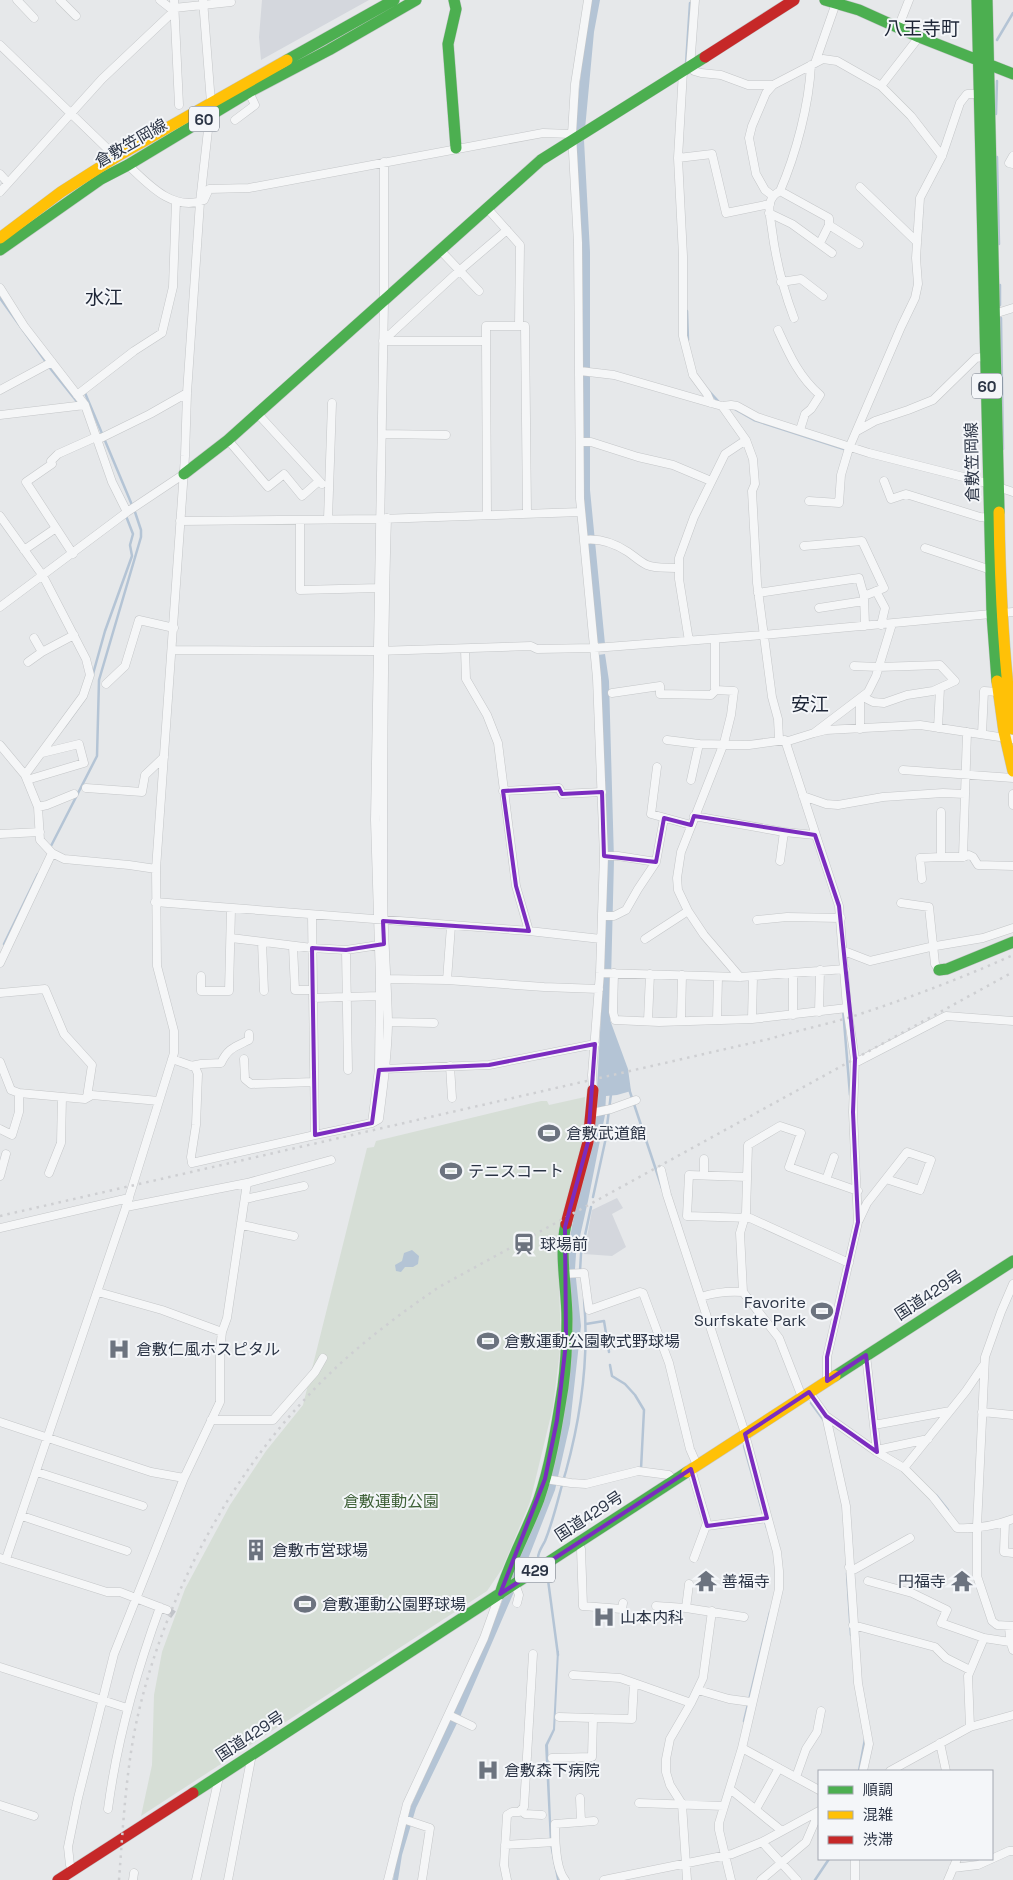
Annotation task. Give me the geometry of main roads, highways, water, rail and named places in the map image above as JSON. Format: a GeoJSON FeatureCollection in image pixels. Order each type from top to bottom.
{"type":"FeatureCollection","features":[{"type":"Feature","properties":{"kind":"main road","name":"倉敷笠岡線"},"geometry":{"type":"LineString","coordinates":[[0,250],[101,179],[128,165],[210,109],[394,0]]}},
{"type":"Feature","properties":{"kind":"main road","name":"倉敷笠岡線"},"geometry":{"type":"LineString","coordinates":[[0,238],[61,192],[116,157],[210,109],[249,92],[329,50],[416,0]]}},
{"type":"Feature","properties":{"kind":"main road"},"geometry":{"type":"LineString","coordinates":[[454,0],[456,9],[448,44],[456,148]]}},
{"type":"Feature","properties":{"kind":"main road"},"geometry":{"type":"LineString","coordinates":[[184,474],[258,414],[541,160],[573,137],[618,113],[794,0]]}},
{"type":"Feature","properties":{"kind":"main road","name":"倉敷笠岡線"},"geometry":{"type":"LineString","coordinates":[[977,0],[983,62],[994,314],[990,356]]}},
{"type":"Feature","properties":{"kind":"main road","name":"倉敷笠岡線"},"geometry":{"type":"LineString","coordinates":[[987,0],[980,94],[994,485],[1013,771]]}},
{"type":"Feature","properties":{"kind":"main road"},"geometry":{"type":"LineString","coordinates":[[831,1],[859,10],[898,28],[1013,74]]}},
{"type":"Feature","properties":{"kind":"main road","name":"倉敷笠岡線"},"geometry":{"type":"LineString","coordinates":[[994,485],[990,518],[991,570],[1002,613],[994,660],[998,692],[1010,736]]}},
{"type":"Feature","properties":{"kind":"main road"},"geometry":{"type":"LineString","coordinates":[[939,970],[947,969],[1013,942]]}},
{"type":"Feature","properties":{"kind":"main road"},"geometry":{"type":"LineString","coordinates":[[500,1594],[507,1571],[538,1501],[555,1481],[567,1318],[563,1248],[567,1216],[588,1142],[593,1113],[593,1090]]}},
{"type":"Feature","properties":{"kind":"main road","name":"国道429号"},"geometry":{"type":"LineString","coordinates":[[58,1880],[1013,1261]]}},
{"type":"Feature","properties":{"kind":"water"},"geometry":{"type":"Polygon","coordinates":[[[591,0],[600,0],[594,32],[584,140],[590,252],[590,490],[605,644],[600,644],[596,641],[583,489],[575,126],[591,0]]]}},
{"type":"Feature","properties":{"kind":"water"},"geometry":{"type":"Polygon","coordinates":[[[605,654],[609,681],[614,860],[610,1020],[628,1069],[631,1091],[606,1096],[605,1115],[576,1254],[575,1269],[581,1326],[570,1424],[555,1490],[526,1564],[460,1717],[416,1808],[402,1855],[398,1880],[393,1880],[397,1854],[411,1806],[492,1626],[547,1489],[563,1421],[573,1328],[567,1269],[569,1243],[597,1088],[607,860],[601,678],[598,655],[605,654]]]}},
{"type":"Feature","properties":{"kind":"water"},"geometry":{"type":"Polygon","coordinates":[[[412,1250],[419,1256],[418,1264],[413,1267],[405,1267],[401,1272],[396,1271],[395,1265],[402,1261],[404,1253],[412,1250]]]}},
{"type":"Feature","properties":{"kind":"water"},"geometry":{"type":"Polygon","coordinates":[[[557,1651],[559,1651],[555,1730],[548,1745],[552,1844],[559,1880],[557,1880],[550,1845],[545,1745],[553,1729],[557,1651]]]}},
{"type":"Feature","properties":{"kind":"waterway"},"geometry":{"type":"LineString","coordinates":[[686,64],[690,3]]}},
{"type":"Feature","properties":{"kind":"waterway"},"geometry":{"type":"LineString","coordinates":[[997,40],[1013,13]]}},
{"type":"Feature","properties":{"kind":"waterway"},"geometry":{"type":"LineString","coordinates":[[996,114],[997,81]]}},
{"type":"Feature","properties":{"kind":"waterway"},"geometry":{"type":"LineString","coordinates":[[997,157],[999,244]]}},
{"type":"Feature","properties":{"kind":"waterway"},"geometry":{"type":"LineString","coordinates":[[1000,285],[1000,305]]}},
{"type":"Feature","properties":{"kind":"waterway"},"geometry":{"type":"LineString","coordinates":[[0,298],[46,362]]}},
{"type":"Feature","properties":{"kind":"waterway"},"geometry":{"type":"LineString","coordinates":[[687,311],[688,340]]}},
{"type":"Feature","properties":{"kind":"waterway"},"geometry":{"type":"LineString","coordinates":[[1001,318],[1003,449]]}},
{"type":"Feature","properties":{"kind":"waterway"},"geometry":{"type":"LineString","coordinates":[[50,368],[78,403]]}},
{"type":"Feature","properties":{"kind":"waterway"},"geometry":{"type":"LineString","coordinates":[[708,390],[718,401]]}},
{"type":"Feature","properties":{"kind":"waterway"},"geometry":{"type":"LineString","coordinates":[[85,393],[132,505]]}},
{"type":"Feature","properties":{"kind":"waterway"},"geometry":{"type":"LineString","coordinates":[[733,408],[754,420],[847,450]]}},
{"type":"Feature","properties":{"kind":"waterway"},"geometry":{"type":"LineString","coordinates":[[51,846],[97,756],[99,680],[141,537],[141,530],[135,512]]}},
{"type":"Feature","properties":{"kind":"waterway"},"geometry":{"type":"LineString","coordinates":[[93,674],[105,631],[132,556],[130,545],[133,534],[126,516]]}},
{"type":"Feature","properties":{"kind":"waterway"},"geometry":{"type":"LineString","coordinates":[[65,726],[85,698]]}},
{"type":"Feature","properties":{"kind":"waterway"},"geometry":{"type":"LineString","coordinates":[[4,944],[38,874]]}},
{"type":"Feature","properties":{"kind":"waterway"},"geometry":{"type":"LineString","coordinates":[[843,1009],[850,1095]]}},
{"type":"Feature","properties":{"kind":"waterway"},"geometry":{"type":"LineString","coordinates":[[629,1089],[662,1188]]}},
{"type":"Feature","properties":{"kind":"waterway"},"geometry":{"type":"LineString","coordinates":[[593,1197],[605,1142],[611,1094]]}},
{"type":"Feature","properties":{"kind":"waterway"},"geometry":{"type":"LineString","coordinates":[[580,1271],[581,1254],[591,1207]]}},
{"type":"Feature","properties":{"kind":"waterway"},"geometry":{"type":"LineString","coordinates":[[538,1558],[554,1515],[580,1407],[585,1342],[584,1299]]}},
{"type":"Feature","properties":{"kind":"waterway"},"geometry":{"type":"LineString","coordinates":[[586,1324],[604,1321],[609,1352]]}},
{"type":"Feature","properties":{"kind":"waterway"},"geometry":{"type":"LineString","coordinates":[[610,1365],[612,1376],[625,1384],[635,1395],[644,1410],[641,1469]]}},
{"type":"Feature","properties":{"kind":"waterway"},"geometry":{"type":"LineString","coordinates":[[811,1403],[825,1422]]}},
{"type":"Feature","properties":{"kind":"waterway"},"geometry":{"type":"LineString","coordinates":[[744,1446],[767,1528]]}},
{"type":"Feature","properties":{"kind":"waterway"},"geometry":{"type":"LineString","coordinates":[[936,1495],[948,1510]]}},
{"type":"Feature","properties":{"kind":"waterway"},"geometry":{"type":"LineString","coordinates":[[847,1573],[851,1635]]}},
{"type":"Feature","properties":{"kind":"waterway"},"geometry":{"type":"LineString","coordinates":[[548,1580],[558,1655]]}},
{"type":"Feature","properties":{"kind":"waterway"},"geometry":{"type":"LineString","coordinates":[[744,1721],[770,1612]]}},
{"type":"Feature","properties":{"kind":"waterway"},"geometry":{"type":"LineString","coordinates":[[859,1770],[865,1739]]}},
{"type":"Feature","properties":{"kind":"waterway"},"geometry":{"type":"LineString","coordinates":[[815,1880],[828,1860]]}},
{"type":"Feature","properties":{"kind":"tunnel"},"geometry":{"type":"LineString","coordinates":[[167,1610],[174,1615]]}},
{"type":"Feature","properties":{"kind":"railway"},"geometry":{"type":"LineString","coordinates":[[0,1216],[769,1039],[872,1010],[1013,955]]}},
{"type":"Feature","properties":{"kind":"railway"},"geometry":{"type":"LineString","coordinates":[[119,1880],[125,1797],[138,1715],[149,1672],[181,1587],[202,1546],[250,1467],[277,1431],[321,1382],[369,1339],[439,1287],[1013,972]]}},
{"type":"Feature","properties":{"kind":"place","name":"倉敷武道館"},"geometry":{"type":"Point","coordinates":[549,1133]}},
{"type":"Feature","properties":{"kind":"place","name":"テニスコート"},"geometry":{"type":"Point","coordinates":[451,1171]}},
{"type":"Feature","properties":{"kind":"place","name":"球場前"},"geometry":{"type":"Point","coordinates":[524,1244]}},
{"type":"Feature","properties":{"kind":"place","name":"Favorite Surfskate Park"},"geometry":{"type":"Point","coordinates":[822,1311]}},
{"type":"Feature","properties":{"kind":"place","name":"倉敷運動公園軟式野球場"},"geometry":{"type":"Point","coordinates":[488,1341]}},
{"type":"Feature","properties":{"kind":"place","name":"倉敷仁風ホスピタル"},"geometry":{"type":"Point","coordinates":[119,1349]}},
{"type":"Feature","properties":{"kind":"place","name":"倉敷市営球場"},"geometry":{"type":"Point","coordinates":[256,1550]}},
{"type":"Feature","properties":{"kind":"place","name":"善福寺"},"geometry":{"type":"Point","coordinates":[706,1581]}},
{"type":"Feature","properties":{"kind":"place","name":"円福寺"},"geometry":{"type":"Point","coordinates":[962,1581]}},
{"type":"Feature","properties":{"kind":"place","name":"倉敷運動公園野球場"},"geometry":{"type":"Point","coordinates":[305,1604]}},
{"type":"Feature","properties":{"kind":"place","name":"山本内科"},"geometry":{"type":"Point","coordinates":[604,1617]}},
{"type":"Feature","properties":{"kind":"place","name":"倉敷森下病院"},"geometry":{"type":"Point","coordinates":[488,1770]}},
{"type":"Feature","properties":{"kind":"district","name":"八王寺町"},"geometry":{"type":"Point","coordinates":[922,28]}},
{"type":"Feature","properties":{"kind":"district","name":"水江"},"geometry":{"type":"Point","coordinates":[104,297]}},
{"type":"Feature","properties":{"kind":"district","name":"安江"},"geometry":{"type":"Point","coordinates":[810,704]}},
{"type":"Feature","properties":{"kind":"park label","name":"倉敷運動公園"},"geometry":{"type":"Point","coordinates":[391,1501]}}]}
